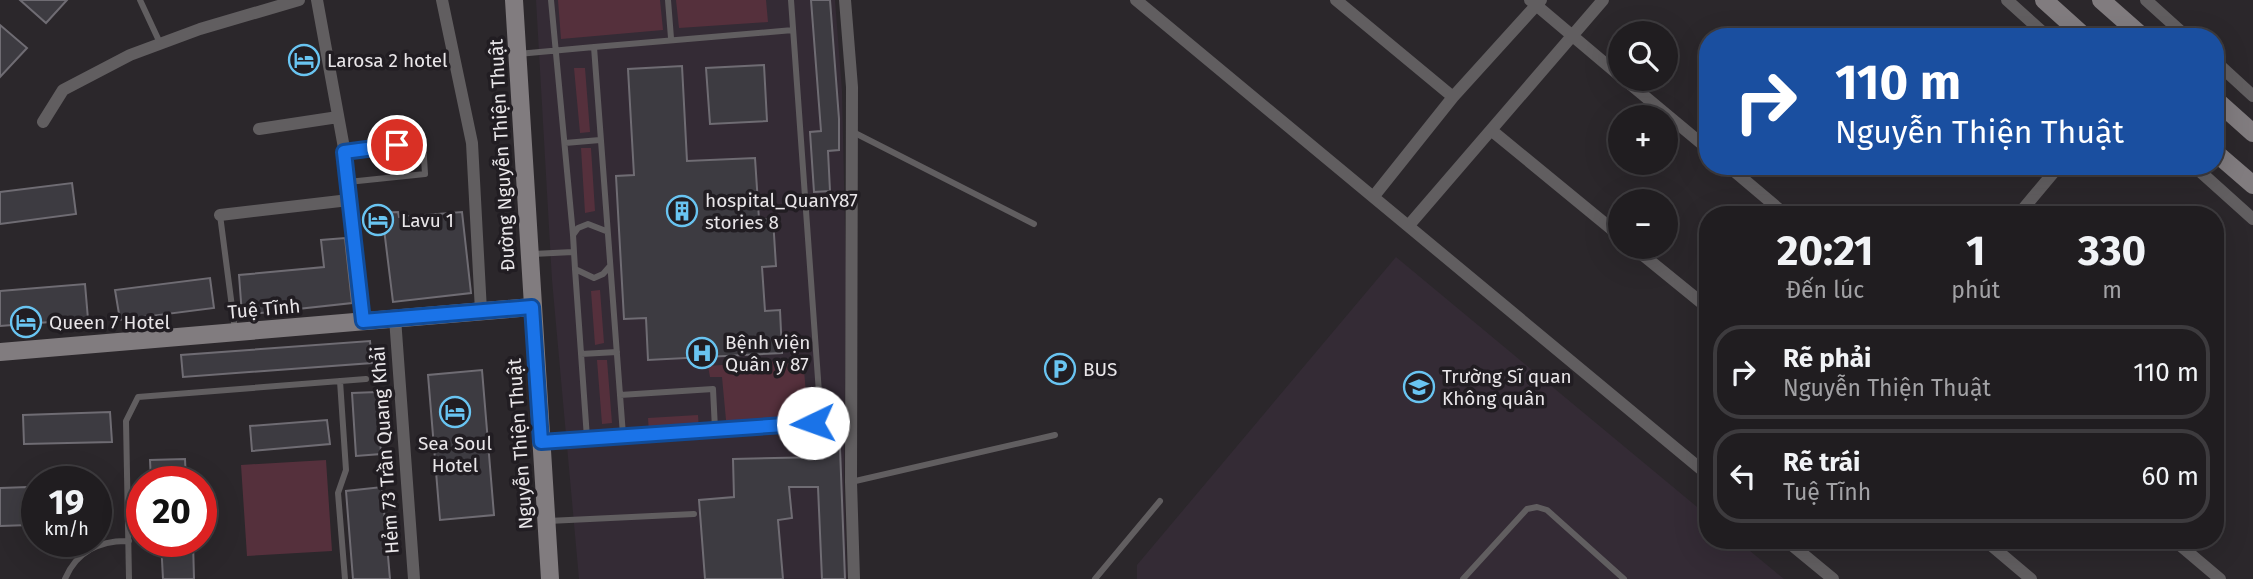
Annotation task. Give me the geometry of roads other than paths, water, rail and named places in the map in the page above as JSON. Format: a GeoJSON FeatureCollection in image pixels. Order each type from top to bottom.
{"type":"FeatureCollection","features":[{"type":"Feature","properties":{"kind":"street"},"geometry":{"type":"LineString","coordinates":[[43,122],[63,90],[160,43],[299,0]]}},
{"type":"Feature","properties":{"kind":"street"},"geometry":{"type":"LineString","coordinates":[[317,0],[344,152],[363,321]]}},
{"type":"Feature","properties":{"kind":"street"},"geometry":{"type":"LineString","coordinates":[[442,0],[472,144],[481,311]]}},
{"type":"Feature","properties":{"kind":"street","name":"Đường Nguyễn Thiện Thuật"},"geometry":{"type":"LineString","coordinates":[[514,0],[532,307]]}},
{"type":"Feature","properties":{"kind":"street"},"geometry":{"type":"LineString","coordinates":[[845,0],[852,132],[851,482],[854,579]]}},
{"type":"Feature","properties":{"kind":"street"},"geometry":{"type":"LineString","coordinates":[[1136,0],[1699,467]]}},
{"type":"Feature","properties":{"kind":"street"},"geometry":{"type":"LineString","coordinates":[[1336,0],[1454,97]]}},
{"type":"Feature","properties":{"kind":"street"},"geometry":{"type":"LineString","coordinates":[[1409,224],[1603,0]]}},
{"type":"Feature","properties":{"kind":"street"},"geometry":{"type":"LineString","coordinates":[[2007,0],[2038,28]]}},
{"type":"Feature","properties":{"kind":"street"},"geometry":{"type":"LineString","coordinates":[[2044,0],[2074,28]]}},
{"type":"Feature","properties":{"kind":"street"},"geometry":{"type":"LineString","coordinates":[[2101,0],[2133,28]]}},
{"type":"Feature","properties":{"kind":"street"},"geometry":{"type":"LineString","coordinates":[[2146,0],[2177,28]]}},
{"type":"Feature","properties":{"kind":"street"},"geometry":{"type":"LineString","coordinates":[[1374,195],[1535,2],[1608,65]]}},
{"type":"Feature","properties":{"kind":"street"},"geometry":{"type":"LineString","coordinates":[[2224,69],[2253,96]]}},
{"type":"Feature","properties":{"kind":"street"},"geometry":{"type":"LineString","coordinates":[[1639,91],[1699,141]]}},
{"type":"Feature","properties":{"kind":"street"},"geometry":{"type":"LineString","coordinates":[[2224,107],[2253,134]]}},
{"type":"Feature","properties":{"kind":"street"},"geometry":{"type":"LineString","coordinates":[[259,130],[338,117]]}},
{"type":"Feature","properties":{"kind":"street"},"geometry":{"type":"LineString","coordinates":[[1491,130],[1608,226]]}},
{"type":"Feature","properties":{"kind":"street"},"geometry":{"type":"LineString","coordinates":[[2224,160],[2253,185]]}},
{"type":"Feature","properties":{"kind":"street"},"geometry":{"type":"LineString","coordinates":[[1739,175],[1775,206]]}},
{"type":"Feature","properties":{"kind":"street"},"geometry":{"type":"LineString","coordinates":[[2026,206],[2051,175]]}},
{"type":"Feature","properties":{"kind":"street"},"geometry":{"type":"LineString","coordinates":[[2204,175],[2253,219]]}},
{"type":"Feature","properties":{"kind":"street"},"geometry":{"type":"LineString","coordinates":[[220,215],[349,200]]}},
{"type":"Feature","properties":{"kind":"street"},"geometry":{"type":"LineString","coordinates":[[1648,259],[1699,301]]}},
{"type":"Feature","properties":{"kind":"street","name":"Tuệ Tĩnh"},"geometry":{"type":"LineString","coordinates":[[0,352],[532,307]]}},
{"type":"Feature","properties":{"kind":"street","name":"Nguyễn Thiện Thuật"},"geometry":{"type":"LineString","coordinates":[[532,307],[550,579]]}},
{"type":"Feature","properties":{"kind":"street","name":"Hẻm 73 Trần Quang Khải"},"geometry":{"type":"LineString","coordinates":[[395,318],[414,579]]}},
{"type":"Feature","properties":{"kind":"street"},"geometry":{"type":"LineString","coordinates":[[1797,549],[1833,579]]}},
{"type":"Feature","properties":{"kind":"street"},"geometry":{"type":"LineString","coordinates":[[1995,549],[2031,579]]}},
{"type":"Feature","properties":{"kind":"street"},"geometry":{"type":"LineString","coordinates":[[2185,549],[2221,579]]}},
{"type":"Feature","properties":{"kind":"lane"},"geometry":{"type":"LineString","coordinates":[[140,0],[160,43]]}},
{"type":"Feature","properties":{"kind":"lane"},"geometry":{"type":"LineString","coordinates":[[551,0],[573,235],[587,438]]}},
{"type":"Feature","properties":{"kind":"lane"},"geometry":{"type":"LineString","coordinates":[[668,0],[671,38]]}},
{"type":"Feature","properties":{"kind":"lane"},"geometry":{"type":"LineString","coordinates":[[541,442],[813,423],[820,407],[791,0]]}},
{"type":"Feature","properties":{"kind":"lane"},"geometry":{"type":"LineString","coordinates":[[516,54],[671,38],[793,30]]}},
{"type":"Feature","properties":{"kind":"lane"},"geometry":{"type":"LineString","coordinates":[[594,47],[606,231],[624,435]]}},
{"type":"Feature","properties":{"kind":"lane"},"geometry":{"type":"LineString","coordinates":[[852,132],[1034,224]]}},
{"type":"Feature","properties":{"kind":"lane"},"geometry":{"type":"LineString","coordinates":[[565,142],[600,140]]}},
{"type":"Feature","properties":{"kind":"lane"},"geometry":{"type":"LineString","coordinates":[[344,152],[424,142],[425,174],[348,181]]}},
{"type":"Feature","properties":{"kind":"lane"},"geometry":{"type":"LineString","coordinates":[[220,215],[236,332]]}},
{"type":"Feature","properties":{"kind":"lane"},"geometry":{"type":"LineString","coordinates":[[573,235],[578,228],[588,224],[606,231]]}},
{"type":"Feature","properties":{"kind":"lane"},"geometry":{"type":"LineString","coordinates":[[528,254],[573,252]]}},
{"type":"Feature","properties":{"kind":"lane"},"geometry":{"type":"LineString","coordinates":[[575,269],[594,278],[603,274],[610,266]]}},
{"type":"Feature","properties":{"kind":"lane"},"geometry":{"type":"LineString","coordinates":[[581,354],[617,352]]}},
{"type":"Feature","properties":{"kind":"lane"},"geometry":{"type":"LineString","coordinates":[[127,466],[126,421],[138,397],[366,379]]}},
{"type":"Feature","properties":{"kind":"lane"},"geometry":{"type":"LineString","coordinates":[[340,381],[346,470],[338,494],[345,579]]}},
{"type":"Feature","properties":{"kind":"lane"},"geometry":{"type":"LineString","coordinates":[[620,395],[713,389],[715,429]]}},
{"type":"Feature","properties":{"kind":"lane"},"geometry":{"type":"LineString","coordinates":[[851,482],[1055,435]]}},
{"type":"Feature","properties":{"kind":"lane"},"geometry":{"type":"LineString","coordinates":[[1095,579],[1160,501]]}},
{"type":"Feature","properties":{"kind":"lane"},"geometry":{"type":"LineString","coordinates":[[1463,579],[1527,509],[1537,507],[1547,510],[1624,579]]}},
{"type":"Feature","properties":{"kind":"lane"},"geometry":{"type":"LineString","coordinates":[[546,521],[694,514]]}},
{"type":"Feature","properties":{"kind":"lane"},"geometry":{"type":"LineString","coordinates":[[65,579],[73,560],[109,541],[126,541]]}},
{"type":"Feature","properties":{"kind":"lane"},"geometry":{"type":"LineString","coordinates":[[129,557],[130,579]]}},
{"type":"Feature","properties":{"kind":"lane"},"geometry":{"type":"LineString","coordinates":[[1103,570],[1108,579]]}},
{"type":"Feature","properties":{"kind":"place","name":"Larosa 2 hotel"},"geometry":{"type":"Point","coordinates":[304,60]}},
{"type":"Feature","properties":{"kind":"place","name":"hospital_QuanY87 stories 8"},"geometry":{"type":"Point","coordinates":[682,211]}},
{"type":"Feature","properties":{"kind":"place","name":"Lavu 1"},"geometry":{"type":"Point","coordinates":[378,220]}},
{"type":"Feature","properties":{"kind":"place","name":"Queen 7 Hotel"},"geometry":{"type":"Point","coordinates":[26,322]}},
{"type":"Feature","properties":{"kind":"place","name":"Bệnh viện Quân y 87"},"geometry":{"type":"Point","coordinates":[702,353]}},
{"type":"Feature","properties":{"kind":"place","name":"BUS"},"geometry":{"type":"Point","coordinates":[1060,369]}},
{"type":"Feature","properties":{"kind":"place","name":"Trường Sĩ quan Không quân"},"geometry":{"type":"Point","coordinates":[1419,387]}},
{"type":"Feature","properties":{"kind":"place","name":"Sea Soul Hotel"},"geometry":{"type":"Point","coordinates":[455,412]}}]}
